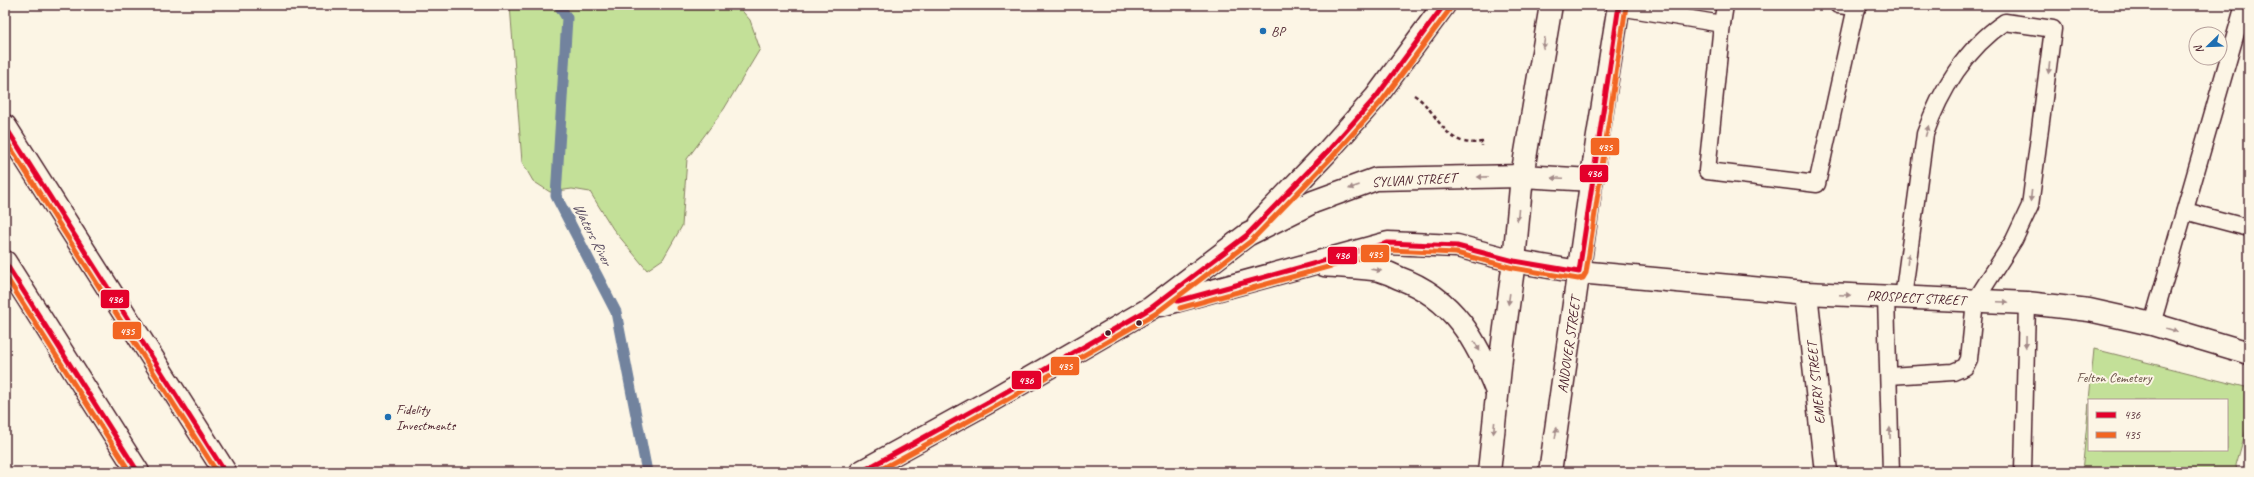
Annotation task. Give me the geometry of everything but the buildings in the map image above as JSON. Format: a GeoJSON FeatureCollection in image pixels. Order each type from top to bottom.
{"type":"FeatureCollection","features":[{"type":"Feature","properties":{"kind":"main road"},"geometry":{"type":"LineString","coordinates":[[1247,235],[1327,152],[1376,97],[1444,5]]}},
{"type":"Feature","properties":{"kind":"main road"},"geometry":{"type":"LineString","coordinates":[[1489,472],[1497,392],[1514,260],[1522,176],[1550,5]]}},
{"type":"Feature","properties":{"kind":"main road","name":"ANDOVER STREET"},"geometry":{"type":"LineString","coordinates":[[1550,472],[1592,180],[1619,6]]}},
{"type":"Feature","properties":{"kind":"main road"},"geometry":{"type":"LineString","coordinates":[[5,126],[225,472]]}},
{"type":"Feature","properties":{"kind":"main road","name":"SYLVAN STREET"},"geometry":{"type":"LineString","coordinates":[[861,472],[992,400],[1151,308],[1247,235],[1313,202],[1376,179],[1522,176],[1592,180]]}},
{"type":"Feature","properties":{"kind":"main road","name":"SYLVAN STREET"},"geometry":{"type":"LineString","coordinates":[[1151,308],[1309,264],[1388,244],[1457,246],[1514,260],[1579,272]]}},
{"type":"Feature","properties":{"kind":"main road"},"geometry":{"type":"LineString","coordinates":[[5,262],[138,472]]}},
{"type":"Feature","properties":{"kind":"main road"},"geometry":{"type":"LineString","coordinates":[[1309,264],[1380,270],[1416,284],[1439,300],[1469,332],[1484,359],[1497,392]]}},
{"type":"Feature","properties":{"kind":"main road","name":"PROSPECT STREET"},"geometry":{"type":"LineString","coordinates":[[1579,272],[1806,293],[2027,303],[2089,310],[2152,324],[2249,353]]}},
{"type":"Feature","properties":{"kind":"main road","name":"EMERY STREET"},"geometry":{"type":"LineString","coordinates":[[1806,293],[1826,472]]}},
{"type":"Feature","properties":{"kind":"lane"},"geometry":{"type":"LineString","coordinates":[[1725,5],[1707,171],[1817,184],[1858,6],[1838,5]]}},
{"type":"Feature","properties":{"kind":"lane"},"geometry":{"type":"LineString","coordinates":[[2152,324],[2244,5]]}},
{"type":"Feature","properties":{"kind":"lane"},"geometry":{"type":"LineString","coordinates":[[1619,6],[1722,24]]}},
{"type":"Feature","properties":{"kind":"lane"},"geometry":{"type":"LineString","coordinates":[[1888,376],[1953,372],[1965,367],[1969,359],[1975,301],[2014,240],[2030,206],[2053,29],[2004,22],[1988,34],[1962,63],[1943,91],[1933,111],[1925,134],[1894,297],[1888,376],[1891,472]]}},
{"type":"Feature","properties":{"kind":"lane"},"geometry":{"type":"LineString","coordinates":[[2185,211],[2249,228]]}},
{"type":"Feature","properties":{"kind":"lane"},"geometry":{"type":"LineString","coordinates":[[2023,472],[2027,303]]}},
{"type":"Feature","properties":{"kind":"path"},"geometry":{"type":"LineString","coordinates":[[1413,95],[1426,103],[1440,125],[1455,140],[1471,144],[1482,142]]}},
{"type":"Feature","properties":{"kind":"green space"},"geometry":{"type":"Polygon","coordinates":[[[510,5],[737,5],[750,20],[760,49],[724,109],[687,159],[682,226],[663,259],[647,270],[613,229],[590,192],[572,189],[550,192],[533,181],[522,162],[510,5]]]}},
{"type":"Feature","properties":{"kind":"green space","name":"Felton Cemetery"},"geometry":{"type":"Polygon","coordinates":[[[2094,349],[2249,388],[2249,420],[2236,465],[2237,472],[2082,472],[2088,413],[2088,451],[2228,451],[2228,399],[2089,399],[2094,349]]]}},
{"type":"Feature","properties":{"kind":"waterway","name":"Waters River"},"geometry":{"type":"LineString","coordinates":[[559,5],[567,18],[556,196],[616,312],[647,472]]}},
{"type":"Feature","properties":{"kind":"transit line","name":"436"},"geometry":{"type":"LineString","coordinates":[[861,472],[992,400],[1151,308],[1247,235],[1327,152],[1376,97],[1444,5]]}},
{"type":"Feature","properties":{"kind":"transit line","name":"436"},"geometry":{"type":"LineString","coordinates":[[1178,301],[1388,243],[1457,246],[1514,261],[1579,272],[1619,5]]}},
{"type":"Feature","properties":{"kind":"transit line","name":"435"},"geometry":{"type":"LineString","coordinates":[[1180,308],[1389,250],[1456,253],[1513,268],[1578,279],[1583,278],[1586,273],[1626,6]]}},
{"type":"Feature","properties":{"kind":"transit line","name":"435"},"geometry":{"type":"LineString","coordinates":[[876,472],[996,406],[1155,314],[1251,241],[1332,157],[1381,102],[1450,9]]}},
{"type":"Feature","properties":{"kind":"transit line","name":"436"},"geometry":{"type":"LineString","coordinates":[[5,126],[225,472]]}},
{"type":"Feature","properties":{"kind":"transit line","name":"435"},"geometry":{"type":"LineString","coordinates":[[5,139],[217,472]]}},
{"type":"Feature","properties":{"kind":"transit line","name":"436"},"geometry":{"type":"LineString","coordinates":[[5,262],[138,472]]}},
{"type":"Feature","properties":{"kind":"transit line","name":"435"},"geometry":{"type":"LineString","coordinates":[[5,275],[130,472]]}},
{"type":"Feature","properties":{"kind":"place","name":"BP"},"geometry":{"type":"Point","coordinates":[1263,31]}},
{"type":"Feature","properties":{"kind":"place","name":"Fidelity Investments"},"geometry":{"type":"Point","coordinates":[388,417]}}]}
